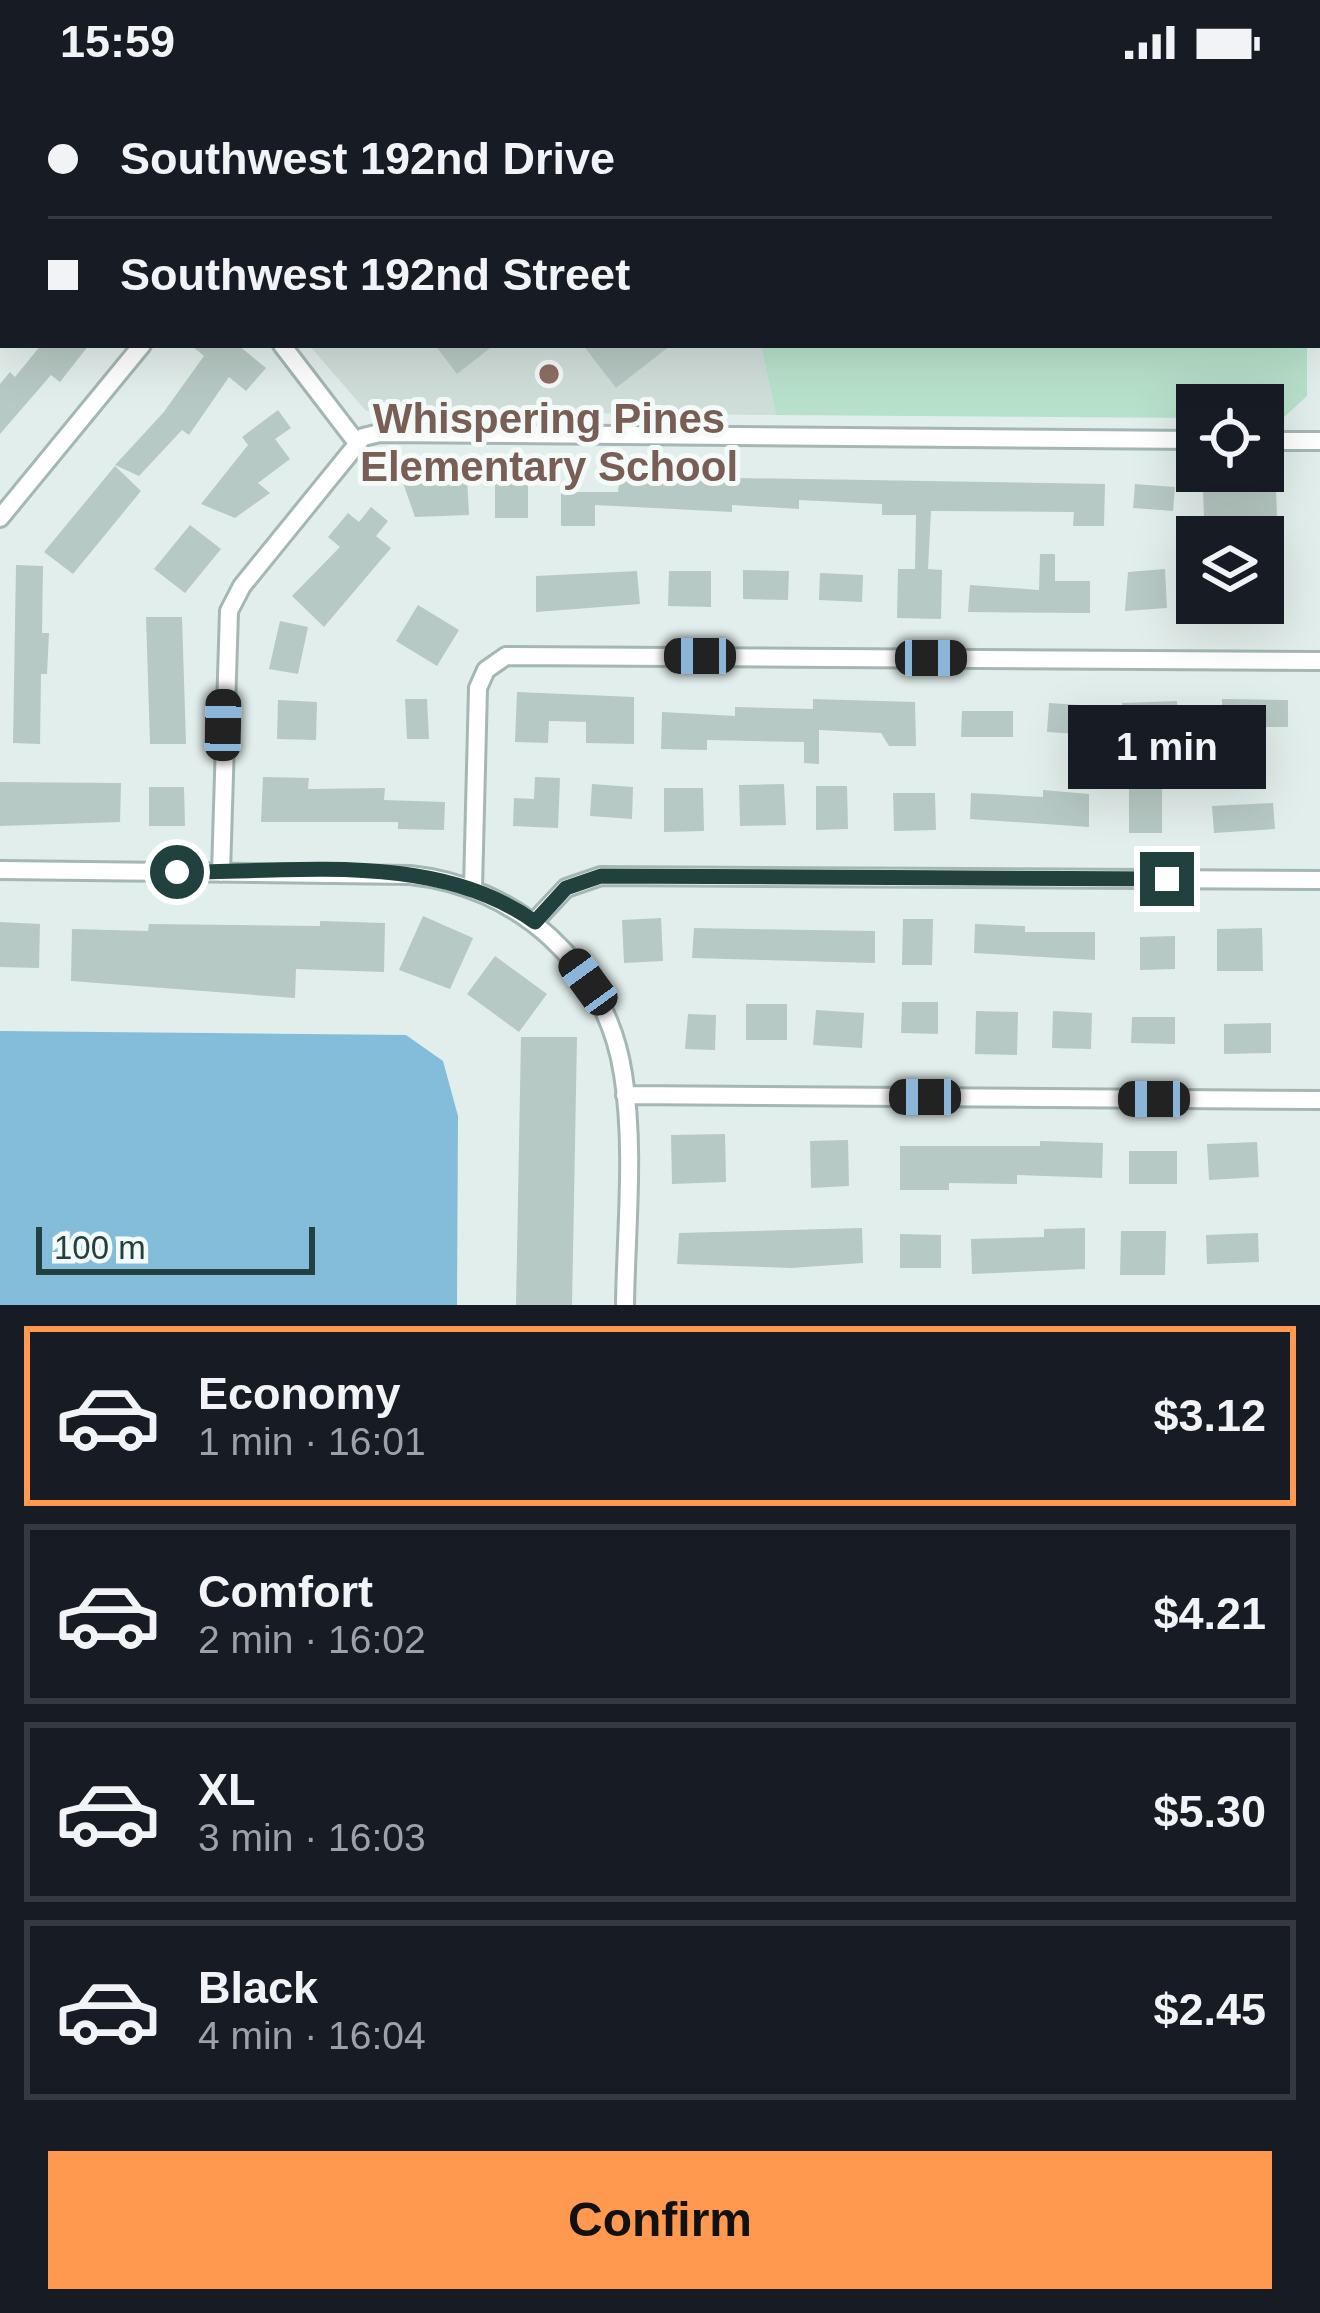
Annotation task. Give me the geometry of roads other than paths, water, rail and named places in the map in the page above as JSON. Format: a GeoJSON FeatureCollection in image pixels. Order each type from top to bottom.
{"type":"FeatureCollection","features":[{"type":"Feature","properties":{"kind":"street"},"geometry":{"type":"LineString","coordinates":[[0,518],[140,348]]}},
{"type":"Feature","properties":{"kind":"street"},"geometry":{"type":"LineString","coordinates":[[284,348],[357,442]]}},
{"type":"Feature","properties":{"kind":"street"},"geometry":{"type":"LineString","coordinates":[[221,873],[229,611],[242,586],[357,442],[380,433],[1176,440]]}},
{"type":"Feature","properties":{"kind":"street"},"geometry":{"type":"LineString","coordinates":[[1284,441],[1320,441]]}},
{"type":"Feature","properties":{"kind":"street"},"geometry":{"type":"LineString","coordinates":[[473,888],[478,695],[486,670],[515,655],[1320,661]]}},
{"type":"Feature","properties":{"kind":"street"},"geometry":{"type":"LineString","coordinates":[[0,870],[410,875],[473,888],[535,922],[574,962],[599,1001],[621,1060],[626,1095],[625,1305]]}},
{"type":"Feature","properties":{"kind":"street"},"geometry":{"type":"LineString","coordinates":[[535,922],[566,888],[601,876],[1320,880]]}},
{"type":"Feature","properties":{"kind":"street"},"geometry":{"type":"LineString","coordinates":[[626,1095],[1320,1100]]}},
{"type":"Feature","properties":{"kind":"water"},"geometry":{"type":"Polygon","coordinates":[[[0,1031],[406,1035],[443,1061],[458,1116],[457,1305],[0,1305],[0,1031]]]}},
{"type":"Feature","properties":{"kind":"place","name":"Whispering Pines Elementary School"},"geometry":{"type":"Point","coordinates":[549,374]}}]}
